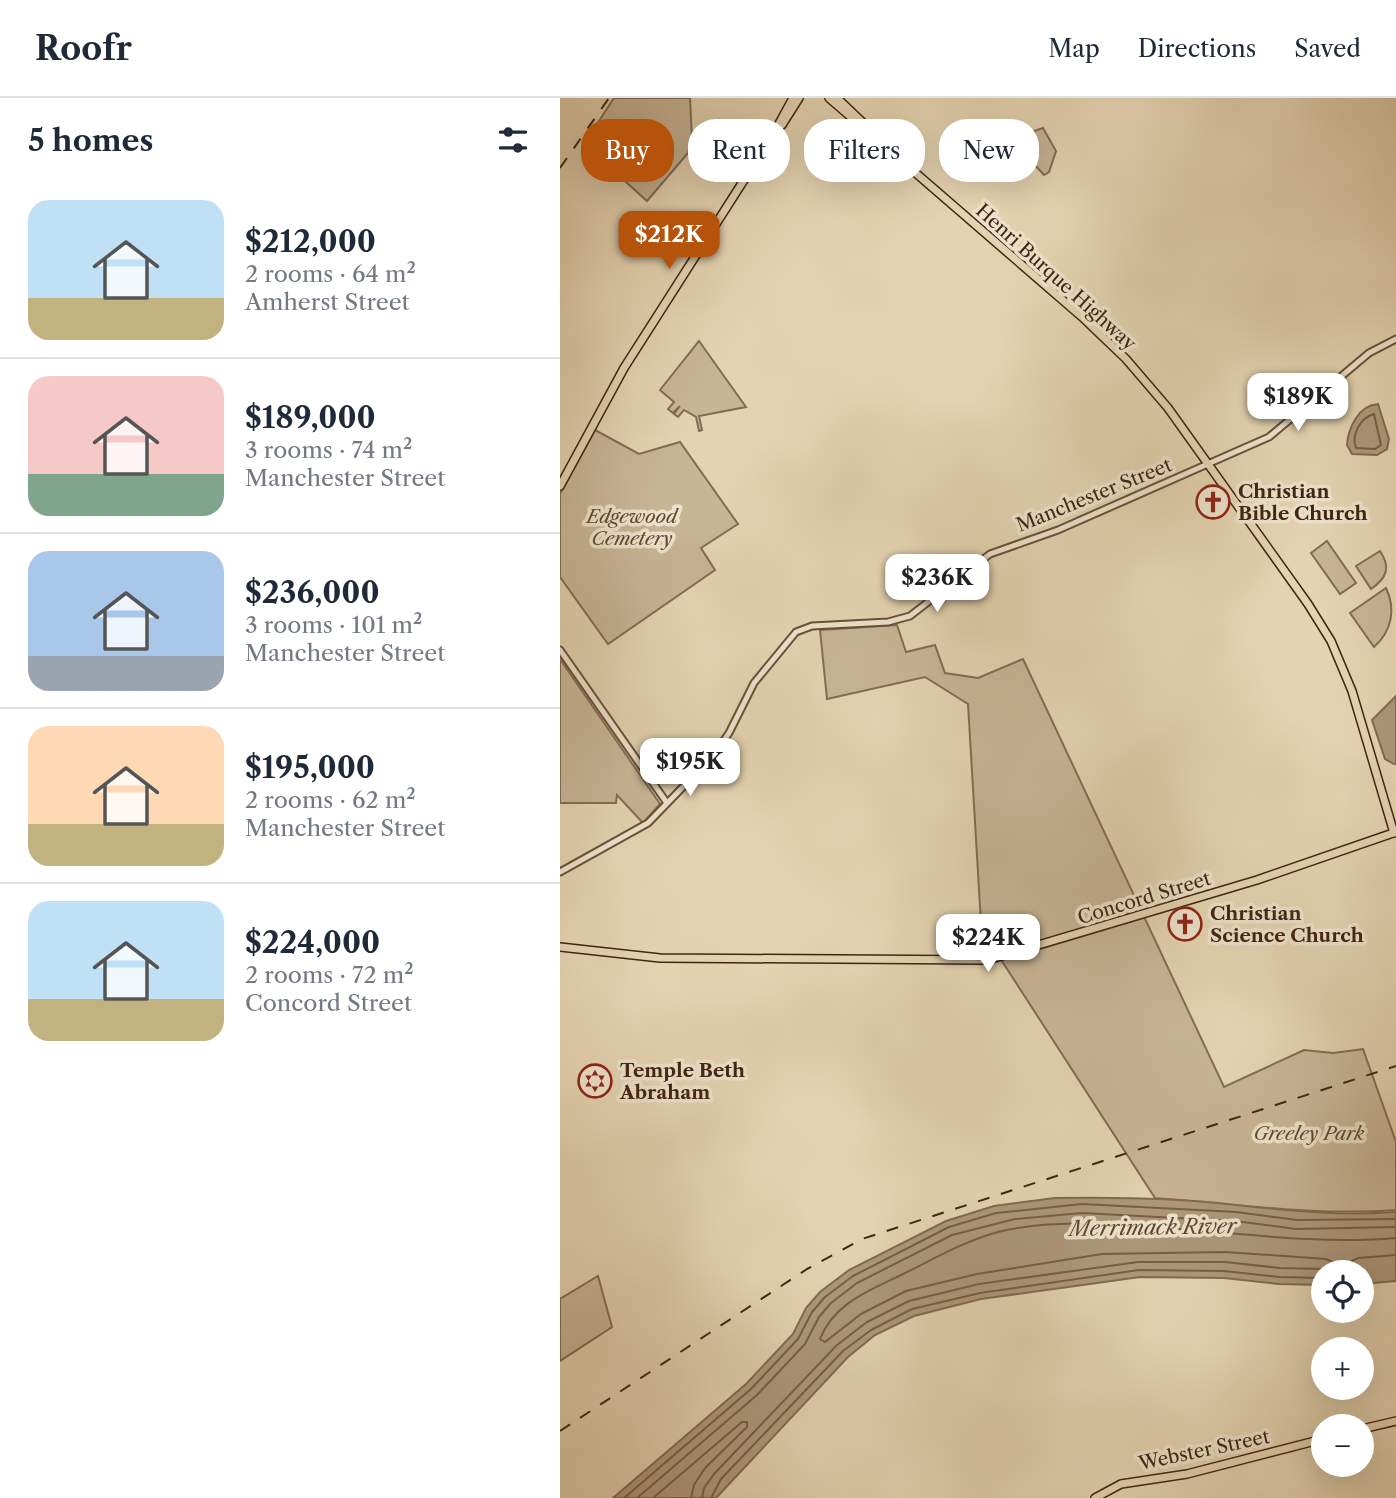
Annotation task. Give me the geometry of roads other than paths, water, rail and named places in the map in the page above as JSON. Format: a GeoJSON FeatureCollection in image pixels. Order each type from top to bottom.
{"type":"FeatureCollection","features":[{"type":"Feature","properties":{"kind":"main road"},"geometry":{"type":"LineString","coordinates":[[782,119],[793,98]]}},
{"type":"Feature","properties":{"kind":"main road"},"geometry":{"type":"LineString","coordinates":[[785,119],[800,98]]}},
{"type":"Feature","properties":{"kind":"main road","name":"Henri Burque Highway"},"geometry":{"type":"LineString","coordinates":[[829,98],[853,119]]}},
{"type":"Feature","properties":{"kind":"main road","name":"Henri Burque Highway"},"geometry":{"type":"LineString","coordinates":[[837,98],[858,119]]}},
{"type":"Feature","properties":{"kind":"main road"},"geometry":{"type":"LineString","coordinates":[[560,486],[624,368],[743,182]]}},
{"type":"Feature","properties":{"kind":"main road","name":"Henri Burque Highway"},"geometry":{"type":"LineString","coordinates":[[925,182],[1104,337],[1153,389],[1209,464],[1331,642],[1352,691],[1395,832]]}},
{"type":"Feature","properties":{"kind":"main road"},"geometry":{"type":"LineString","coordinates":[[1383,793],[1396,808]]}},
{"type":"Feature","properties":{"kind":"main road","name":"Concord Street"},"geometry":{"type":"LineString","coordinates":[[560,947],[660,958],[988,960],[1232,888],[1395,832]]}},
{"type":"Feature","properties":{"kind":"main road"},"geometry":{"type":"LineString","coordinates":[[1374,1426],[1396,1421]]}},
{"type":"Feature","properties":{"kind":"main road","name":"Webster Street"},"geometry":{"type":"LineString","coordinates":[[1095,1498],[1121,1484],[1187,1474],[1311,1442]]}},
{"type":"Feature","properties":{"kind":"street","name":"Manchester Street"},"geometry":{"type":"LineString","coordinates":[[560,872],[637,832],[667,803],[713,756],[734,724],[754,683],[796,632],[812,626],[888,622],[910,616],[990,554],[1058,530],[1278,432],[1369,353],[1396,339]]}},
{"type":"Feature","properties":{"kind":"street"},"geometry":{"type":"LineString","coordinates":[[560,650],[667,803]]}},
{"type":"Feature","properties":{"kind":"water"},"geometry":{"type":"Polygon","coordinates":[[[1378,404],[1389,439],[1387,449],[1377,455],[1352,454],[1347,445],[1352,425],[1365,408],[1378,404]]]}},
{"type":"Feature","properties":{"kind":"water"},"geometry":{"type":"Polygon","coordinates":[[[1396,696],[1394,764],[1385,759],[1372,720],[1396,696]]]}},
{"type":"Feature","properties":{"kind":"water","name":"Merrimack River"},"geometry":{"type":"Polygon","coordinates":[[[1055,1198],[1123,1198],[1169,1199],[1296,1211],[1396,1212],[1396,1281],[1374,1283],[1374,1260],[1311,1260],[1311,1285],[1224,1278],[1140,1277],[981,1299],[914,1316],[875,1335],[848,1357],[716,1498],[613,1498],[746,1384],[793,1334],[806,1308],[820,1292],[849,1270],[946,1221],[994,1206],[1055,1198]]]}},
{"type":"Feature","properties":{"kind":"railway"},"geometry":{"type":"LineString","coordinates":[[560,168],[609,98]]}},
{"type":"Feature","properties":{"kind":"railway"},"geometry":{"type":"LineString","coordinates":[[560,1431],[807,1269],[862,1239],[1396,1066]]}},
{"type":"Feature","properties":{"kind":"place","name":"Christian Bible Church"},"geometry":{"type":"Point","coordinates":[1213,502]}},
{"type":"Feature","properties":{"kind":"place","name":"Christian Science Church"},"geometry":{"type":"Point","coordinates":[1185,924]}},
{"type":"Feature","properties":{"kind":"place","name":"Temple Beth Abraham"},"geometry":{"type":"Point","coordinates":[595,1081]}},
{"type":"Feature","properties":{"kind":"park label","name":"Edgewood Cemetery"},"geometry":{"type":"Point","coordinates":[632,527]}},
{"type":"Feature","properties":{"kind":"park label","name":"Greeley Park"},"geometry":{"type":"Point","coordinates":[1309,1133]}}]}
